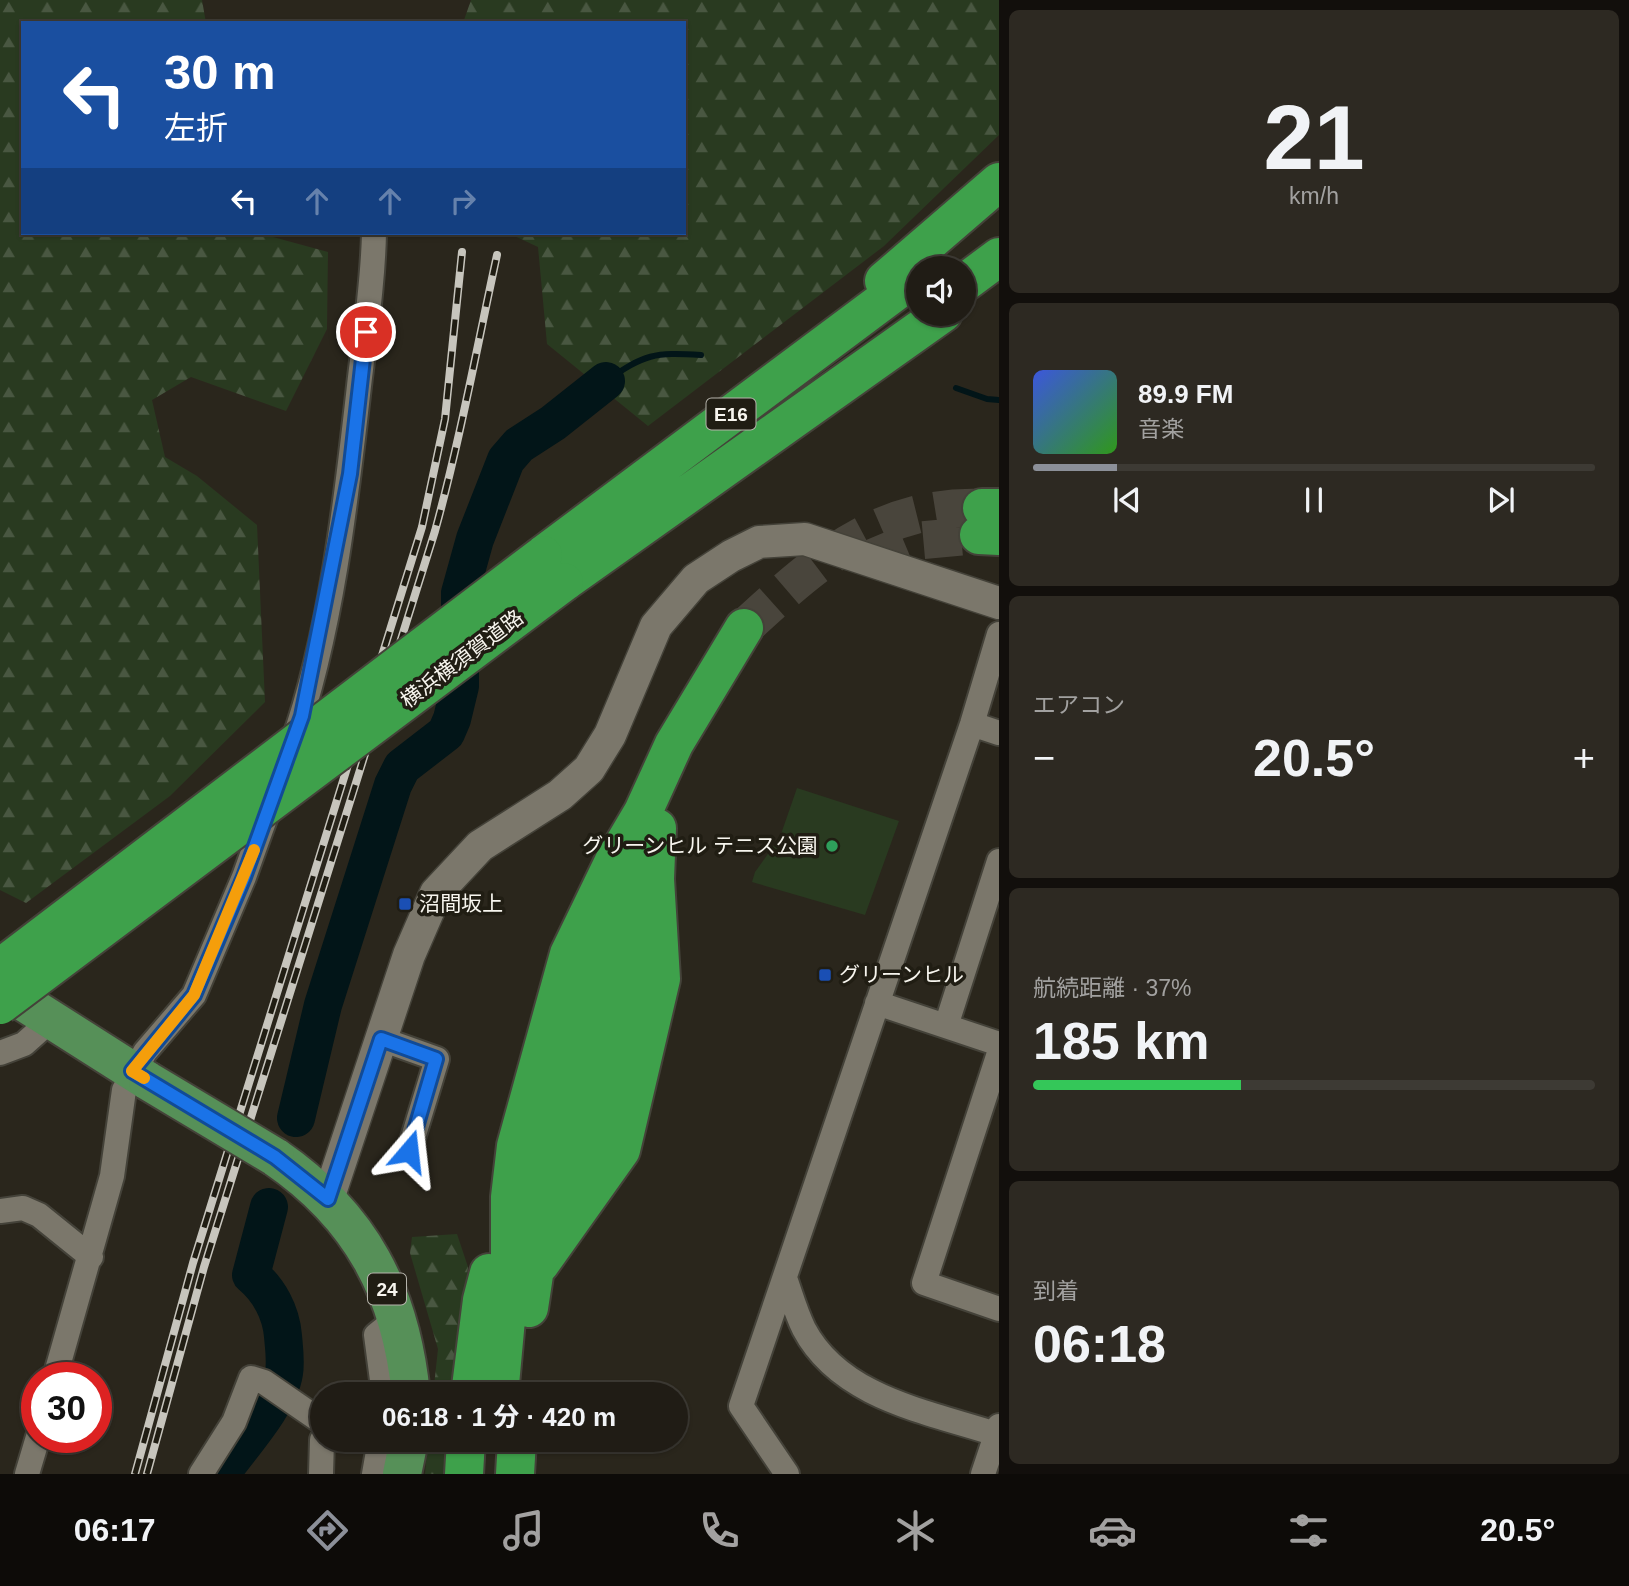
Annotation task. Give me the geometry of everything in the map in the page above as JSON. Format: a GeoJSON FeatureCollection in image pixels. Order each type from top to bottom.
{"type":"FeatureCollection","features":[{"type":"Feature","properties":{"kind":"highway"},"geometry":{"type":"LineString","coordinates":[[707,432],[999,182]]}},
{"type":"Feature","properties":{"kind":"highway"},"geometry":{"type":"LineString","coordinates":[[943,256],[999,214]]}},
{"type":"Feature","properties":{"kind":"highway"},"geometry":{"type":"LineString","coordinates":[[976,274],[999,257]]}},
{"type":"Feature","properties":{"kind":"highway"},"geometry":{"type":"LineString","coordinates":[[976,292],[999,278]]}},
{"type":"Feature","properties":{"kind":"highway","name":"横浜横須賀道路"},"geometry":{"type":"LineString","coordinates":[[0,1005],[554,569],[707,432],[906,284]]}},
{"type":"Feature","properties":{"kind":"highway","name":"横浜横須賀道路"},"geometry":{"type":"LineString","coordinates":[[0,968],[554,569],[906,325]]}},
{"type":"Feature","properties":{"kind":"highway"},"geometry":{"type":"LineString","coordinates":[[554,569],[923,326]]}},
{"type":"Feature","properties":{"kind":"highway"},"geometry":{"type":"LineString","coordinates":[[522,1382],[537,1258],[549,1192],[558,1116],[606,942],[636,868],[725,699],[755,633],[674,744],[643,812],[636,868],[579,1169],[537,1258]]}},
{"type":"Feature","properties":{"kind":"highway"},"geometry":{"type":"LineString","coordinates":[[537,1258],[589,1198],[621,1150],[643,1065],[661,979],[659,925],[636,868]]}},
{"type":"Feature","properties":{"kind":"highway"},"geometry":{"type":"LineString","coordinates":[[500,1382],[510,1276],[510,1197],[516,1146],[569,954],[636,868]]}},
{"type":"Feature","properties":{"kind":"highway"},"geometry":{"type":"LineString","coordinates":[[472,1382],[482,1300],[510,1197]]}},
{"type":"Feature","properties":{"kind":"highway"},"geometry":{"type":"LineString","coordinates":[[464,1474],[465,1452]]}},
{"type":"Feature","properties":{"kind":"highway"},"geometry":{"type":"LineString","coordinates":[[496,1474],[497,1452]]}},
{"type":"Feature","properties":{"kind":"highway"},"geometry":{"type":"LineString","coordinates":[[515,1474],[516,1452]]}},
{"type":"Feature","properties":{"kind":"main road","name":"24"},"geometry":{"type":"LineString","coordinates":[[0,987],[275,1157],[328,1199],[368,1250],[397,1318],[408,1357],[410,1382]]}},
{"type":"Feature","properties":{"kind":"main road"},"geometry":{"type":"LineString","coordinates":[[402,1474],[407,1452]]}},
{"type":"Feature","properties":{"kind":"street"},"geometry":{"type":"LineString","coordinates":[[60,1362],[113,1176],[124,1090],[140,1076],[194,995],[244,877],[302,716],[350,474],[373,279],[374,235]]}},
{"type":"Feature","properties":{"kind":"street"},"geometry":{"type":"LineString","coordinates":[[328,1199],[409,955],[436,893],[480,846],[560,795],[589,769],[610,735],[656,626],[682,592],[714,566],[759,542],[805,539],[999,603]]}},
{"type":"Feature","properties":{"kind":"street"},"geometry":{"type":"LineString","coordinates":[[787,1474],[741,1406],[972,724],[999,634]]}},
{"type":"Feature","properties":{"kind":"street"},"geometry":{"type":"LineString","coordinates":[[972,724],[999,733]]}},
{"type":"Feature","properties":{"kind":"street"},"geometry":{"type":"LineString","coordinates":[[946,1026],[999,861]]}},
{"type":"Feature","properties":{"kind":"street"},"geometry":{"type":"LineString","coordinates":[[877,1003],[999,1044]]}},
{"type":"Feature","properties":{"kind":"street"},"geometry":{"type":"LineString","coordinates":[[0,1053],[24,1044],[52,1019]]}},
{"type":"Feature","properties":{"kind":"street"},"geometry":{"type":"LineString","coordinates":[[381,1039],[436,1059],[409,1151]]}},
{"type":"Feature","properties":{"kind":"street"},"geometry":{"type":"LineString","coordinates":[[999,1053],[924,1283],[999,1308]]}},
{"type":"Feature","properties":{"kind":"street"},"geometry":{"type":"LineString","coordinates":[[0,1211],[23,1208],[39,1215],[91,1257]]}},
{"type":"Feature","properties":{"kind":"street"},"geometry":{"type":"LineString","coordinates":[[785,1278],[804,1329],[824,1358],[849,1381],[876,1394],[998,1432],[983,1474]]}},
{"type":"Feature","properties":{"kind":"street"},"geometry":{"type":"LineString","coordinates":[[382,1382],[376,1335],[397,1318]]}},
{"type":"Feature","properties":{"kind":"street"},"geometry":{"type":"LineString","coordinates":[[201,1474],[234,1422],[251,1378],[264,1382],[310,1413]]}},
{"type":"Feature","properties":{"kind":"street"},"geometry":{"type":"LineString","coordinates":[[321,1474],[322,1452]]}},
{"type":"Feature","properties":{"kind":"street"},"geometry":{"type":"LineString","coordinates":[[374,1474],[378,1452]]}},
{"type":"Feature","properties":{"kind":"street"},"geometry":{"type":"LineString","coordinates":[[27,1474],[33,1453]]}},
{"type":"Feature","properties":{"kind":"green space"},"geometry":{"type":"Polygon","coordinates":[[[0,0],[202,0],[206,21],[21,21],[21,235],[272,235],[328,252],[327,329],[286,411],[191,377],[152,400],[165,457],[197,476],[257,525],[265,702],[170,796],[26,903],[0,890],[0,0]]]}},
{"type":"Feature","properties":{"kind":"green space"},"geometry":{"type":"Polygon","coordinates":[[[471,0],[999,0],[999,135],[884,246],[648,426],[547,344],[538,247],[512,235],[686,235],[686,21],[464,21],[471,0]]]}},
{"type":"Feature","properties":{"kind":"green space","name":"グリーンヒル テニス公園"},"geometry":{"type":"Polygon","coordinates":[[[797,788],[899,821],[865,915],[752,882],[755,872],[780,837],[797,788]]]}},
{"type":"Feature","properties":{"kind":"green space"},"geometry":{"type":"Polygon","coordinates":[[[457,1234],[468,1267],[455,1382],[434,1382],[438,1349],[410,1253],[412,1237],[457,1234]]]}},
{"type":"Feature","properties":{"kind":"green space"},"geometry":{"type":"Polygon","coordinates":[[[427,1452],[449,1452],[448,1474],[425,1474],[427,1452]]]}},
{"type":"Feature","properties":{"kind":"waterway"},"geometry":{"type":"LineString","coordinates":[[606,381],[650,357],[672,354],[701,355]]}},
{"type":"Feature","properties":{"kind":"waterway"},"geometry":{"type":"LineString","coordinates":[[296,1118],[323,1005],[393,785],[402,767],[446,733],[452,719],[460,686],[460,593],[475,539],[506,460],[519,445],[553,423],[606,381]]}},
{"type":"Feature","properties":{"kind":"waterway"},"geometry":{"type":"LineString","coordinates":[[956,388],[987,399],[999,400]]}},
{"type":"Feature","properties":{"kind":"waterway"},"geometry":{"type":"LineString","coordinates":[[221,1474],[267,1412],[281,1386],[284,1373],[280,1318],[269,1295],[251,1275],[269,1207]]}},
{"type":"Feature","properties":{"kind":"tunnel"},"geometry":{"type":"LineString","coordinates":[[744,628],[823,560],[880,527],[911,516],[945,509],[982,508]]}},
{"type":"Feature","properties":{"kind":"tunnel"},"geometry":{"type":"LineString","coordinates":[[870,559],[913,541],[979,535]]}},
{"type":"Feature","properties":{"kind":"railway"},"geometry":{"type":"LineString","coordinates":[[135,1474],[193,1263],[422,527],[445,419],[462,252]]}},
{"type":"Feature","properties":{"kind":"railway"},"geometry":{"type":"LineString","coordinates":[[147,1474],[204,1267],[435,531],[497,255]]}},
{"type":"Feature","properties":{"kind":"slow traffic"},"geometry":{"type":"LineString","coordinates":[[144,1078],[132,1071],[194,995],[254,850]]}},
{"type":"Feature","properties":{"kind":"place","name":"グリーンヒル テニス公園"},"geometry":{"type":"Point","coordinates":[832,846]}},
{"type":"Feature","properties":{"kind":"place","name":"沼間坂上"},"geometry":{"type":"Point","coordinates":[405,904]}},
{"type":"Feature","properties":{"kind":"place","name":"グリーンヒル"},"geometry":{"type":"Point","coordinates":[825,975]}},
{"type":"Feature","properties":{"kind":"route"},"geometry":{"type":"LineString","coordinates":[[366,332],[350,474],[324,620],[302,716],[244,877],[194,995],[132,1071],[275,1157],[328,1199],[381,1039],[436,1059],[409,1151]]}}]}
